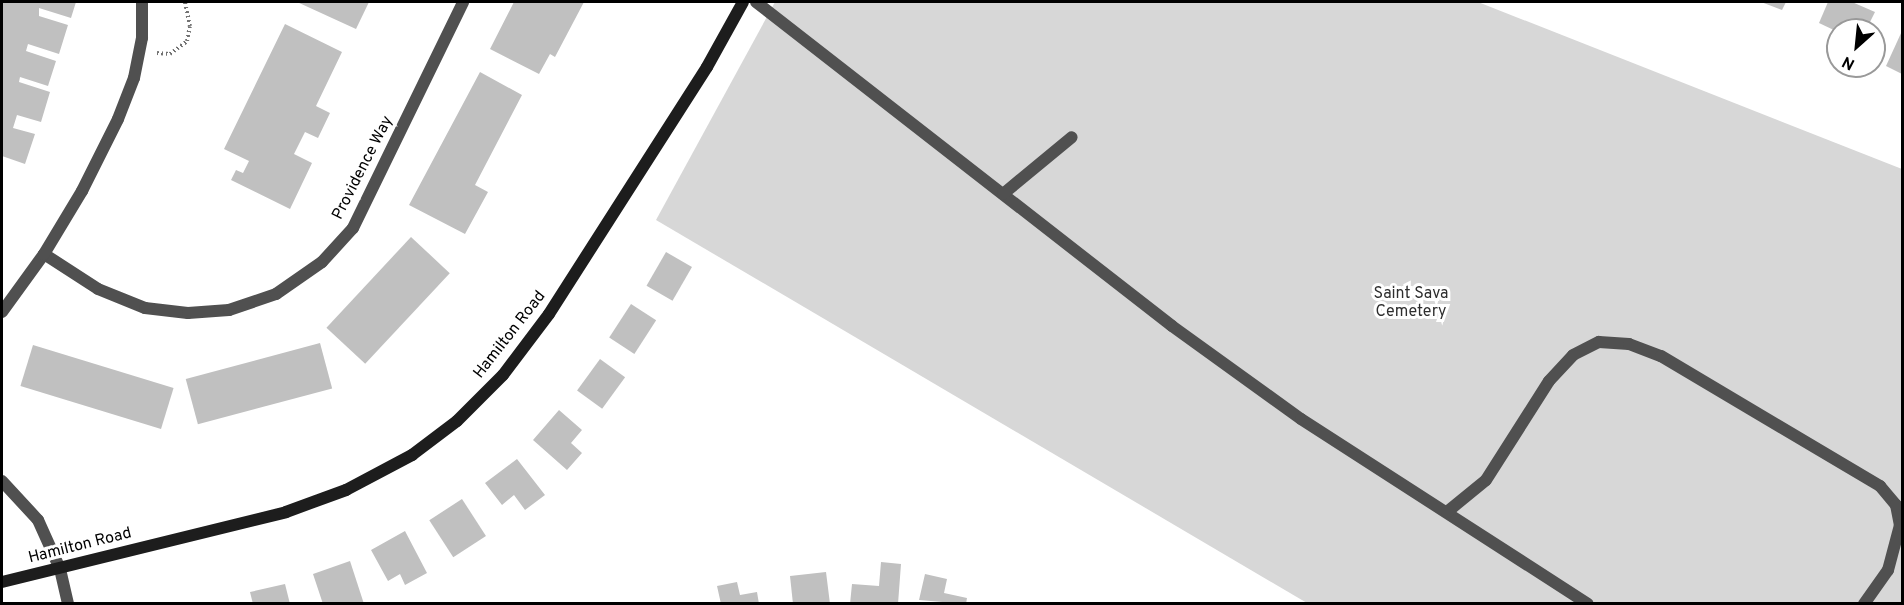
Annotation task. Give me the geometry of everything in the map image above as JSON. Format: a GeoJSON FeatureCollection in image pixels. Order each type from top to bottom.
{"type":"FeatureCollection","features":[{"type":"Feature","properties":{"kind":"street"},"geometry":{"type":"LineString","coordinates":[[2,312],[44,254],[82,190],[118,119],[140,52],[142,2]]}},
{"type":"Feature","properties":{"kind":"street","name":"Providence Way"},"geometry":{"type":"LineString","coordinates":[[44,254],[98,290],[145,308],[188,313],[229,310],[276,294],[322,262],[353,228],[463,2]]}},
{"type":"Feature","properties":{"kind":"street","name":"Hamilton Road"},"geometry":{"type":"LineString","coordinates":[[2,582],[286,512],[345,490],[411,455],[457,421],[503,375],[549,314],[707,67],[742,2]]}},
{"type":"Feature","properties":{"kind":"street"},"geometry":{"type":"LineString","coordinates":[[756,2],[1172,326],[1301,419],[1588,603]]}},
{"type":"Feature","properties":{"kind":"street"},"geometry":{"type":"LineString","coordinates":[[1003,194],[1072,137]]}},
{"type":"Feature","properties":{"kind":"street"},"geometry":{"type":"LineString","coordinates":[[1447,512],[1486,480],[1550,381],[1573,355],[1599,342],[1629,344],[1661,356],[1880,486],[1896,505],[1900,525],[1888,570],[1864,603]]}},
{"type":"Feature","properties":{"kind":"street"},"geometry":{"type":"LineString","coordinates":[[2,481],[38,520],[60,569],[68,603]]}},
{"type":"Feature","properties":{"kind":"path"},"geometry":{"type":"LineString","coordinates":[[140,52],[170,54],[187,40],[190,26],[185,2]]}},
{"type":"Feature","properties":{"kind":"green space","name":"Saint Sava Cemetery"},"geometry":{"type":"Polygon","coordinates":[[[775,2],[1478,2],[1902,169],[1902,603],[1307,603],[656,220],[775,2]]]}},
{"type":"Feature","properties":{"kind":"building"},"geometry":{"type":"Polygon","coordinates":[[[2,2],[76,2],[71,18],[39,8],[39,16],[68,25],[59,54],[28,44],[26,51],[56,61],[48,86],[20,77],[19,82],[50,92],[41,122],[17,115],[13,128],[35,134],[25,164],[2,156],[2,2]]]}},
{"type":"Feature","properties":{"kind":"building"},"geometry":{"type":"Polygon","coordinates":[[[297,2],[369,2],[356,29],[297,2]]]}},
{"type":"Feature","properties":{"kind":"building"},"geometry":{"type":"Polygon","coordinates":[[[514,2],[584,2],[555,57],[550,54],[539,74],[490,49],[514,2]]]}},
{"type":"Feature","properties":{"kind":"building"},"geometry":{"type":"Polygon","coordinates":[[[1761,2],[1786,2],[1782,10],[1761,2]]]}},
{"type":"Feature","properties":{"kind":"building"},"geometry":{"type":"Polygon","coordinates":[[[1828,2],[1852,2],[1875,12],[1872,18],[1826,18],[1826,26],[1819,23],[1828,2]]]}},
{"type":"Feature","properties":{"kind":"building"},"geometry":{"type":"Polygon","coordinates":[[[285,24],[342,52],[316,106],[330,113],[318,138],[305,132],[294,154],[312,163],[290,209],[231,180],[236,170],[243,173],[249,161],[224,149],[285,24]]]}},
{"type":"Feature","properties":{"kind":"building"},"geometry":{"type":"Polygon","coordinates":[[[1902,31],[1902,74],[1886,66],[1902,31]]]}},
{"type":"Feature","properties":{"kind":"building"},"geometry":{"type":"Polygon","coordinates":[[[480,72],[522,95],[475,185],[488,192],[465,234],[409,205],[480,72]]]}},
{"type":"Feature","properties":{"kind":"building"},"geometry":{"type":"Polygon","coordinates":[[[411,237],[450,273],[365,364],[326,328],[411,237]]]}},
{"type":"Feature","properties":{"kind":"building"},"geometry":{"type":"Polygon","coordinates":[[[666,252],[692,267],[672,301],[646,286],[666,252]]]}},
{"type":"Feature","properties":{"kind":"building"},"geometry":{"type":"Polygon","coordinates":[[[631,304],[656,320],[634,354],[609,338],[631,304]]]}},
{"type":"Feature","properties":{"kind":"building"},"geometry":{"type":"Polygon","coordinates":[[[320,343],[332,388],[198,424],[186,379],[320,343]]]}},
{"type":"Feature","properties":{"kind":"building"},"geometry":{"type":"Polygon","coordinates":[[[33,345],[174,388],[161,429],[20,386],[33,345]]]}},
{"type":"Feature","properties":{"kind":"building"},"geometry":{"type":"Polygon","coordinates":[[[600,359],[625,377],[602,409],[577,391],[600,359]]]}},
{"type":"Feature","properties":{"kind":"building"},"geometry":{"type":"Polygon","coordinates":[[[559,410],[582,430],[571,443],[582,453],[567,470],[533,440],[559,410]]]}},
{"type":"Feature","properties":{"kind":"building"},"geometry":{"type":"Polygon","coordinates":[[[517,459],[545,495],[525,510],[514,495],[502,505],[485,483],[517,459]]]}},
{"type":"Feature","properties":{"kind":"building"},"geometry":{"type":"Polygon","coordinates":[[[462,499],[486,536],[453,557],[429,520],[462,499]]]}},
{"type":"Feature","properties":{"kind":"building"},"geometry":{"type":"Polygon","coordinates":[[[405,531],[427,573],[405,585],[400,574],[388,581],[371,550],[405,531]]]}},
{"type":"Feature","properties":{"kind":"building"},"geometry":{"type":"Polygon","coordinates":[[[350,561],[364,604],[323,604],[313,574],[350,561]]]}},
{"type":"Feature","properties":{"kind":"building"},"geometry":{"type":"Polygon","coordinates":[[[881,562],[901,564],[898,604],[850,604],[852,584],[879,586],[881,562]]]}},
{"type":"Feature","properties":{"kind":"building"},"geometry":{"type":"Polygon","coordinates":[[[826,572],[830,604],[793,604],[790,576],[826,572]]]}},
{"type":"Feature","properties":{"kind":"building"},"geometry":{"type":"Polygon","coordinates":[[[925,574],[947,579],[944,593],[967,598],[966,604],[919,600],[925,574]]]}},
{"type":"Feature","properties":{"kind":"building"},"geometry":{"type":"Polygon","coordinates":[[[737,582],[740,595],[757,592],[759,604],[721,604],[717,586],[737,582]]]}},
{"type":"Feature","properties":{"kind":"building"},"geometry":{"type":"Polygon","coordinates":[[[285,584],[290,604],[253,604],[250,592],[285,584]]]}}]}
